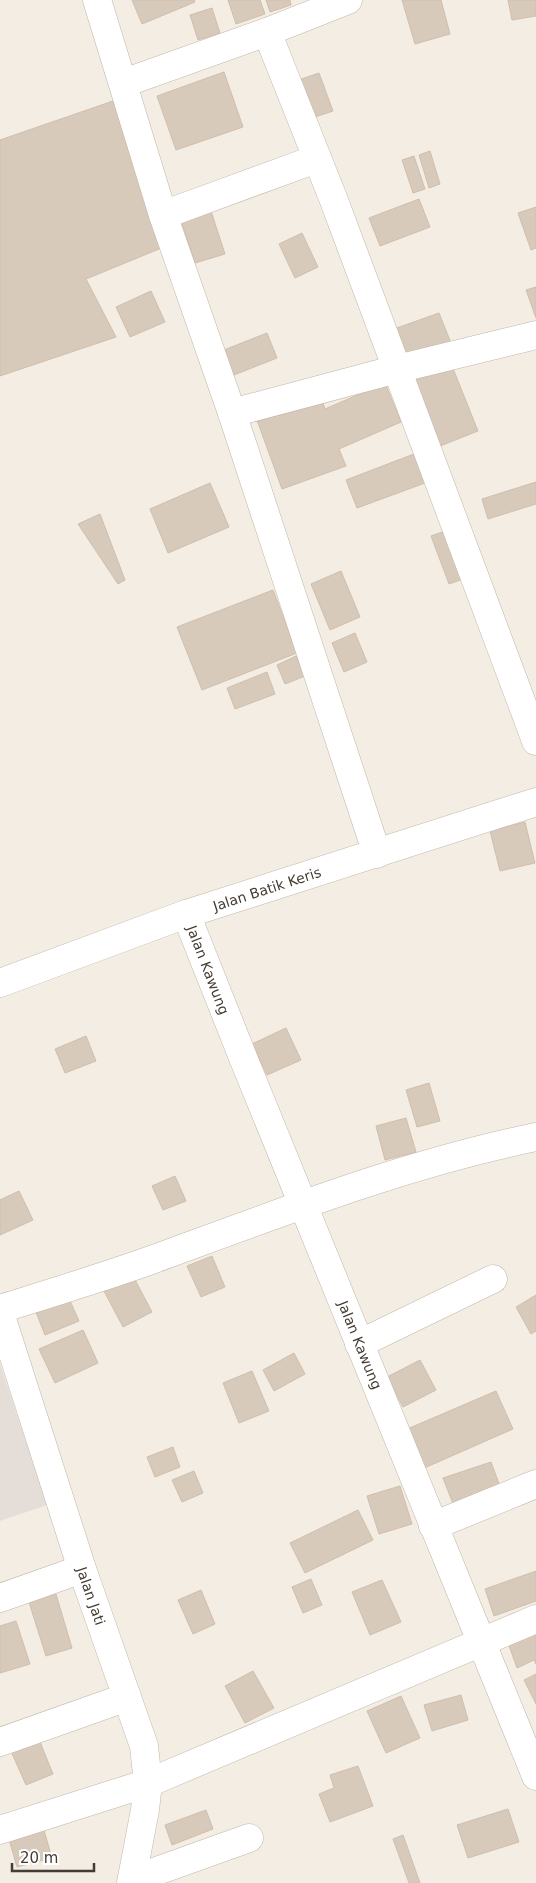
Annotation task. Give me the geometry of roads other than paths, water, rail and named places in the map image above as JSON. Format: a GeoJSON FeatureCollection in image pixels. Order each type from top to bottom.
{"type":"FeatureCollection","features":[{"type":"Feature","properties":{"kind":"street"},"geometry":{"type":"LineString","coordinates":[[97,0],[163,215],[232,413],[377,854]]}},
{"type":"Feature","properties":{"kind":"street"},"geometry":{"type":"LineString","coordinates":[[124,83],[268,32],[348,0]]}},
{"type":"Feature","properties":{"kind":"street"},"geometry":{"type":"LineString","coordinates":[[268,32],[397,368],[536,741]]}},
{"type":"Feature","properties":{"kind":"street"},"geometry":{"type":"LineString","coordinates":[[163,215],[316,159]]}},
{"type":"Feature","properties":{"kind":"street"},"geometry":{"type":"LineString","coordinates":[[232,413],[397,368],[536,335]]}},
{"type":"Feature","properties":{"kind":"street","name":"Jalan Batik Keris"},"geometry":{"type":"LineString","coordinates":[[0,984],[186,914],[536,802]]}},
{"type":"Feature","properties":{"kind":"street","name":"Jalan Kawung"},"geometry":{"type":"LineString","coordinates":[[186,914],[536,1776]]}},
{"type":"Feature","properties":{"kind":"street"},"geometry":{"type":"LineString","coordinates":[[1,1320],[152,1259],[303,1203],[396,1172],[536,1137]]}},
{"type":"Feature","properties":{"kind":"street"},"geometry":{"type":"LineString","coordinates":[[359,1344],[493,1278]]}},
{"type":"Feature","properties":{"kind":"street","name":"Jalan Jati"},"geometry":{"type":"LineString","coordinates":[[1,1320],[82,1569],[144,1746],[148,1783],[132,1881]]}},
{"type":"Feature","properties":{"kind":"street"},"geometry":{"type":"LineString","coordinates":[[433,1526],[536,1484]]}},
{"type":"Feature","properties":{"kind":"street"},"geometry":{"type":"LineString","coordinates":[[0,1598],[82,1569]]}},
{"type":"Feature","properties":{"kind":"street"},"geometry":{"type":"LineString","coordinates":[[0,1830],[148,1783],[536,1619]]}},
{"type":"Feature","properties":{"kind":"street"},"geometry":{"type":"LineString","coordinates":[[0,1742],[127,1697]]}},
{"type":"Feature","properties":{"kind":"street"},"geometry":{"type":"LineString","coordinates":[[132,1881],[249,1838]]}}]}
